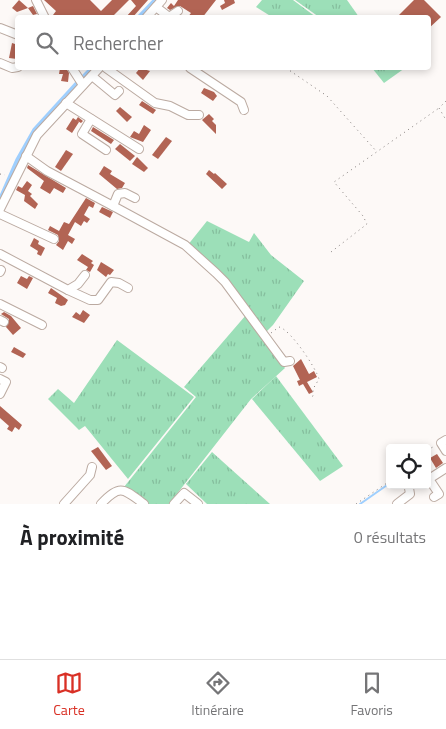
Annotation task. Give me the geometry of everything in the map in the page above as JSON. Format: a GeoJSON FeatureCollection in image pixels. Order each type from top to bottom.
{"type":"FeatureCollection","features":[{"type":"Feature","properties":{"kind":"street"},"geometry":{"type":"LineString","coordinates":[[36,0],[44,15]]}},
{"type":"Feature","properties":{"kind":"street"},"geometry":{"type":"LineString","coordinates":[[149,15],[162,0]]}},
{"type":"Feature","properties":{"kind":"street"},"geometry":{"type":"LineString","coordinates":[[156,7],[166,15]]}},
{"type":"Feature","properties":{"kind":"street"},"geometry":{"type":"LineString","coordinates":[[172,15],[178,11]]}},
{"type":"Feature","properties":{"kind":"street"},"geometry":{"type":"LineString","coordinates":[[0,28],[15,34]]}},
{"type":"Feature","properties":{"kind":"street"},"geometry":{"type":"LineString","coordinates":[[0,63],[15,68]]}},
{"type":"Feature","properties":{"kind":"street"},"geometry":{"type":"LineString","coordinates":[[73,70],[81,82]]}},
{"type":"Feature","properties":{"kind":"street"},"geometry":{"type":"LineString","coordinates":[[0,210],[37,136],[66,103],[81,82],[92,76],[97,70]]}},
{"type":"Feature","properties":{"kind":"street"},"geometry":{"type":"LineString","coordinates":[[109,70],[155,103],[170,106],[188,115],[199,115]]}},
{"type":"Feature","properties":{"kind":"street"},"geometry":{"type":"LineString","coordinates":[[193,70],[241,102],[244,110]]}},
{"type":"Feature","properties":{"kind":"street"},"geometry":{"type":"LineString","coordinates":[[92,76],[109,92],[115,95],[119,91]]}},
{"type":"Feature","properties":{"kind":"street"},"geometry":{"type":"LineString","coordinates":[[66,103],[139,149]]}},
{"type":"Feature","properties":{"kind":"street"},"geometry":{"type":"LineString","coordinates":[[91,119],[82,134],[106,150]]}},
{"type":"Feature","properties":{"kind":"street"},"geometry":{"type":"LineString","coordinates":[[26,156],[47,171],[185,245],[225,282],[284,362],[290,360]]}},
{"type":"Feature","properties":{"kind":"street"},"geometry":{"type":"LineString","coordinates":[[113,206],[118,194],[125,192],[136,198]]}},
{"type":"Feature","properties":{"kind":"street"},"geometry":{"type":"LineString","coordinates":[[0,214],[54,239]]}},
{"type":"Feature","properties":{"kind":"street"},"geometry":{"type":"LineString","coordinates":[[0,254],[90,300],[98,300],[111,282],[119,282],[128,288]]}},
{"type":"Feature","properties":{"kind":"street"},"geometry":{"type":"LineString","coordinates":[[68,290],[78,284],[85,275]]}},
{"type":"Feature","properties":{"kind":"street"},"geometry":{"type":"LineString","coordinates":[[0,304],[42,325]]}},
{"type":"Feature","properties":{"kind":"street"},"geometry":{"type":"LineString","coordinates":[[0,379],[6,382],[0,394]]}},
{"type":"Feature","properties":{"kind":"street"},"geometry":{"type":"LineString","coordinates":[[443,442],[446,451]]}},
{"type":"Feature","properties":{"kind":"street"},"geometry":{"type":"LineString","coordinates":[[431,472],[446,464]]}},
{"type":"Feature","properties":{"kind":"street"},"geometry":{"type":"LineString","coordinates":[[64,504],[90,475],[92,467]]}},
{"type":"Feature","properties":{"kind":"street"},"geometry":{"type":"LineString","coordinates":[[434,497],[439,494],[429,479],[446,468]]}},
{"type":"Feature","properties":{"kind":"street"},"geometry":{"type":"LineString","coordinates":[[101,504],[114,491],[120,489],[126,490],[144,504]]}},
{"type":"Feature","properties":{"kind":"street"},"geometry":{"type":"LineString","coordinates":[[397,504],[410,494],[409,489]]}},
{"type":"Feature","properties":{"kind":"street"},"geometry":{"type":"LineString","coordinates":[[174,504],[184,494],[198,504]]}},
{"type":"Feature","properties":{"kind":"path"},"geometry":{"type":"LineString","coordinates":[[289,70],[327,96],[377,152]]}},
{"type":"Feature","properties":{"kind":"path"},"geometry":{"type":"LineString","coordinates":[[331,252],[366,224],[363,216],[334,182],[439,108],[446,101]]}},
{"type":"Feature","properties":{"kind":"path"},"geometry":{"type":"LineString","coordinates":[[439,108],[446,120]]}},
{"type":"Feature","properties":{"kind":"path"},"geometry":{"type":"LineString","coordinates":[[0,174],[5,175]]}},
{"type":"Feature","properties":{"kind":"path"},"geometry":{"type":"LineString","coordinates":[[264,337],[276,328],[282,328],[309,360],[319,380],[313,389],[314,396],[310,398]]}},
{"type":"Feature","properties":{"kind":"path"},"geometry":{"type":"LineString","coordinates":[[431,448],[443,442]]}},
{"type":"Feature","properties":{"kind":"path"},"geometry":{"type":"LineString","coordinates":[[356,504],[386,484]]}},
{"type":"Feature","properties":{"kind":"green space"},"geometry":{"type":"Polygon","coordinates":[[[262,0],[293,0],[313,15],[269,15],[256,7],[262,0]]]}},
{"type":"Feature","properties":{"kind":"green space"},"geometry":{"type":"Polygon","coordinates":[[[295,0],[347,0],[358,15],[316,15],[295,0]]]}},
{"type":"Feature","properties":{"kind":"green space"},"geometry":{"type":"Polygon","coordinates":[[[374,70],[402,70],[384,83],[374,70]]]}},
{"type":"Feature","properties":{"kind":"green space"},"geometry":{"type":"Polygon","coordinates":[[[207,221],[249,242],[254,233],[271,255],[304,281],[273,325],[265,333],[224,278],[187,246],[207,221]]]}},
{"type":"Feature","properties":{"kind":"green space"},"geometry":{"type":"Polygon","coordinates":[[[246,315],[285,368],[251,399],[169,504],[147,504],[124,487],[196,397],[184,387],[246,315]]]}},
{"type":"Feature","properties":{"kind":"green space"},"geometry":{"type":"Polygon","coordinates":[[[117,340],[194,397],[128,479],[85,426],[79,430],[48,399],[58,389],[74,403],[117,340]]]}},
{"type":"Feature","properties":{"kind":"green space"},"geometry":{"type":"Polygon","coordinates":[[[276,376],[343,466],[320,481],[252,399],[276,376]]]}},
{"type":"Feature","properties":{"kind":"green space"},"geometry":{"type":"Polygon","coordinates":[[[212,452],[270,504],[207,504],[186,484],[212,452]]]}},
{"type":"Feature","properties":{"kind":"building"},"geometry":{"type":"Polygon","coordinates":[[[19,0],[28,8],[17,12],[12,8],[19,0]]]}},
{"type":"Feature","properties":{"kind":"building"},"geometry":{"type":"Polygon","coordinates":[[[44,0],[90,0],[101,11],[112,0],[129,0],[114,15],[53,15],[56,11],[44,0]]]}},
{"type":"Feature","properties":{"kind":"building"},"geometry":{"type":"Polygon","coordinates":[[[131,0],[148,0],[135,15],[128,15],[136,6],[131,0]]]}},
{"type":"Feature","properties":{"kind":"building"},"geometry":{"type":"Polygon","coordinates":[[[178,0],[216,0],[204,15],[189,15],[191,13],[180,6],[170,10],[167,8],[171,3],[174,6],[178,0]]]}},
{"type":"Feature","properties":{"kind":"building"},"geometry":{"type":"Polygon","coordinates":[[[224,0],[234,0],[235,3],[222,10],[220,6],[225,3],[224,0]]]}},
{"type":"Feature","properties":{"kind":"building"},"geometry":{"type":"Polygon","coordinates":[[[414,0],[424,0],[441,17],[431,26],[431,15],[399,15],[414,0]]]}},
{"type":"Feature","properties":{"kind":"building"},"geometry":{"type":"Polygon","coordinates":[[[33,6],[37,14],[33,15],[28,8],[33,6]]]}},
{"type":"Feature","properties":{"kind":"building"},"geometry":{"type":"Polygon","coordinates":[[[12,43],[15,44],[15,59],[9,58],[12,43]]]}},
{"type":"Feature","properties":{"kind":"building"},"geometry":{"type":"Polygon","coordinates":[[[60,70],[67,70],[69,73],[68,82],[61,81],[63,74],[59,74],[60,70]]]}},
{"type":"Feature","properties":{"kind":"building"},"geometry":{"type":"Polygon","coordinates":[[[138,70],[150,71],[143,80],[136,73],[138,70]]]}},
{"type":"Feature","properties":{"kind":"building"},"geometry":{"type":"Polygon","coordinates":[[[204,88],[214,92],[217,96],[213,101],[201,93],[204,88]]]}},
{"type":"Feature","properties":{"kind":"building"},"geometry":{"type":"Polygon","coordinates":[[[142,101],[156,110],[153,114],[139,105],[142,101]]]}},
{"type":"Feature","properties":{"kind":"building"},"geometry":{"type":"Polygon","coordinates":[[[120,107],[132,117],[127,122],[116,111],[120,107]]]}},
{"type":"Feature","properties":{"kind":"building"},"geometry":{"type":"Polygon","coordinates":[[[209,114],[214,119],[212,121],[216,125],[216,134],[202,120],[209,114]]]}},
{"type":"Feature","properties":{"kind":"building"},"geometry":{"type":"Polygon","coordinates":[[[78,117],[83,121],[81,123],[76,120],[78,117]]]}},
{"type":"Feature","properties":{"kind":"building"},"geometry":{"type":"Polygon","coordinates":[[[73,118],[79,122],[72,133],[66,129],[73,118]]]}},
{"type":"Feature","properties":{"kind":"building"},"geometry":{"type":"Polygon","coordinates":[[[144,125],[151,130],[143,142],[130,137],[134,131],[139,134],[144,125]]]}},
{"type":"Feature","properties":{"kind":"building"},"geometry":{"type":"Polygon","coordinates":[[[93,127],[114,140],[111,144],[91,131],[93,127]]]}},
{"type":"Feature","properties":{"kind":"building"},"geometry":{"type":"Polygon","coordinates":[[[166,137],[172,141],[158,159],[152,155],[166,137]]]}},
{"type":"Feature","properties":{"kind":"building"},"geometry":{"type":"Polygon","coordinates":[[[120,144],[135,156],[130,161],[115,149],[120,144]]]}},
{"type":"Feature","properties":{"kind":"building"},"geometry":{"type":"Polygon","coordinates":[[[66,150],[73,154],[61,171],[55,167],[66,150]]]}},
{"type":"Feature","properties":{"kind":"building"},"geometry":{"type":"Polygon","coordinates":[[[137,157],[148,168],[144,172],[132,164],[137,157]]]}},
{"type":"Feature","properties":{"kind":"building"},"geometry":{"type":"Polygon","coordinates":[[[28,165],[66,188],[63,193],[54,188],[50,194],[40,188],[44,181],[27,168],[28,165]]]}},
{"type":"Feature","properties":{"kind":"building"},"geometry":{"type":"Polygon","coordinates":[[[104,166],[112,171],[110,174],[125,183],[122,188],[117,189],[99,174],[104,166]]]}},
{"type":"Feature","properties":{"kind":"building"},"geometry":{"type":"Polygon","coordinates":[[[209,170],[227,184],[222,189],[206,174],[209,170]]]}},
{"type":"Feature","properties":{"kind":"building"},"geometry":{"type":"Polygon","coordinates":[[[27,181],[32,185],[28,191],[32,194],[30,196],[38,204],[35,209],[24,201],[25,195],[16,190],[18,186],[22,188],[27,181]]]}},
{"type":"Feature","properties":{"kind":"building"},"geometry":{"type":"Polygon","coordinates":[[[86,198],[95,203],[93,208],[89,206],[84,215],[90,219],[87,223],[84,221],[81,226],[75,222],[68,235],[75,239],[72,244],[68,241],[63,250],[56,245],[59,241],[58,235],[48,230],[50,226],[59,231],[64,222],[69,224],[86,198]]]}},
{"type":"Feature","properties":{"kind":"building"},"geometry":{"type":"Polygon","coordinates":[[[102,207],[113,212],[110,218],[99,212],[102,207]]]}},
{"type":"Feature","properties":{"kind":"building"},"geometry":{"type":"Polygon","coordinates":[[[34,238],[39,241],[38,244],[45,248],[41,256],[37,254],[38,251],[30,246],[34,238]]]}},
{"type":"Feature","properties":{"kind":"building"},"geometry":{"type":"Polygon","coordinates":[[[82,254],[93,261],[91,263],[94,265],[90,272],[86,270],[88,267],[77,260],[82,254]]]}},
{"type":"Feature","properties":{"kind":"building"},"geometry":{"type":"Polygon","coordinates":[[[101,262],[114,270],[106,277],[97,270],[101,262]]]}},
{"type":"Feature","properties":{"kind":"building"},"geometry":{"type":"Polygon","coordinates":[[[21,276],[27,279],[29,276],[33,278],[27,289],[17,283],[21,276]]]}},
{"type":"Feature","properties":{"kind":"building"},"geometry":{"type":"Polygon","coordinates":[[[51,288],[68,300],[65,305],[61,306],[55,303],[57,298],[48,293],[51,288]]]}},
{"type":"Feature","properties":{"kind":"building"},"geometry":{"type":"Polygon","coordinates":[[[83,310],[90,315],[84,323],[72,317],[76,312],[80,315],[83,310]]]}},
{"type":"Feature","properties":{"kind":"building"},"geometry":{"type":"Polygon","coordinates":[[[4,312],[11,316],[21,328],[13,335],[6,327],[9,319],[1,314],[4,312]]]}},
{"type":"Feature","properties":{"kind":"building"},"geometry":{"type":"Polygon","coordinates":[[[14,347],[26,354],[23,358],[11,352],[14,347]]]}},
{"type":"Feature","properties":{"kind":"building"},"geometry":{"type":"Polygon","coordinates":[[[301,359],[309,374],[314,371],[317,377],[307,382],[313,392],[309,394],[303,384],[299,386],[297,381],[300,380],[293,366],[301,359]]]}},
{"type":"Feature","properties":{"kind":"building"},"geometry":{"type":"Polygon","coordinates":[[[0,406],[22,425],[19,430],[15,427],[12,432],[7,429],[9,426],[0,418],[0,406]]]}},
{"type":"Feature","properties":{"kind":"building"},"geometry":{"type":"Polygon","coordinates":[[[98,447],[112,466],[106,470],[91,451],[98,447]]]}},
{"type":"Feature","properties":{"kind":"building"},"geometry":{"type":"Polygon","coordinates":[[[437,454],[443,463],[436,468],[431,457],[437,454]]]}},
{"type":"Feature","properties":{"kind":"waterway"},"geometry":{"type":"LineString","coordinates":[[142,15],[156,0]]}},
{"type":"Feature","properties":{"kind":"waterway"},"geometry":{"type":"LineString","coordinates":[[82,79],[91,70]]}},
{"type":"Feature","properties":{"kind":"waterway"},"geometry":{"type":"LineString","coordinates":[[0,201],[18,160],[35,130],[76,85]]}},
{"type":"Feature","properties":{"kind":"waterway"},"geometry":{"type":"LineString","coordinates":[[360,504],[386,486]]}}]}
